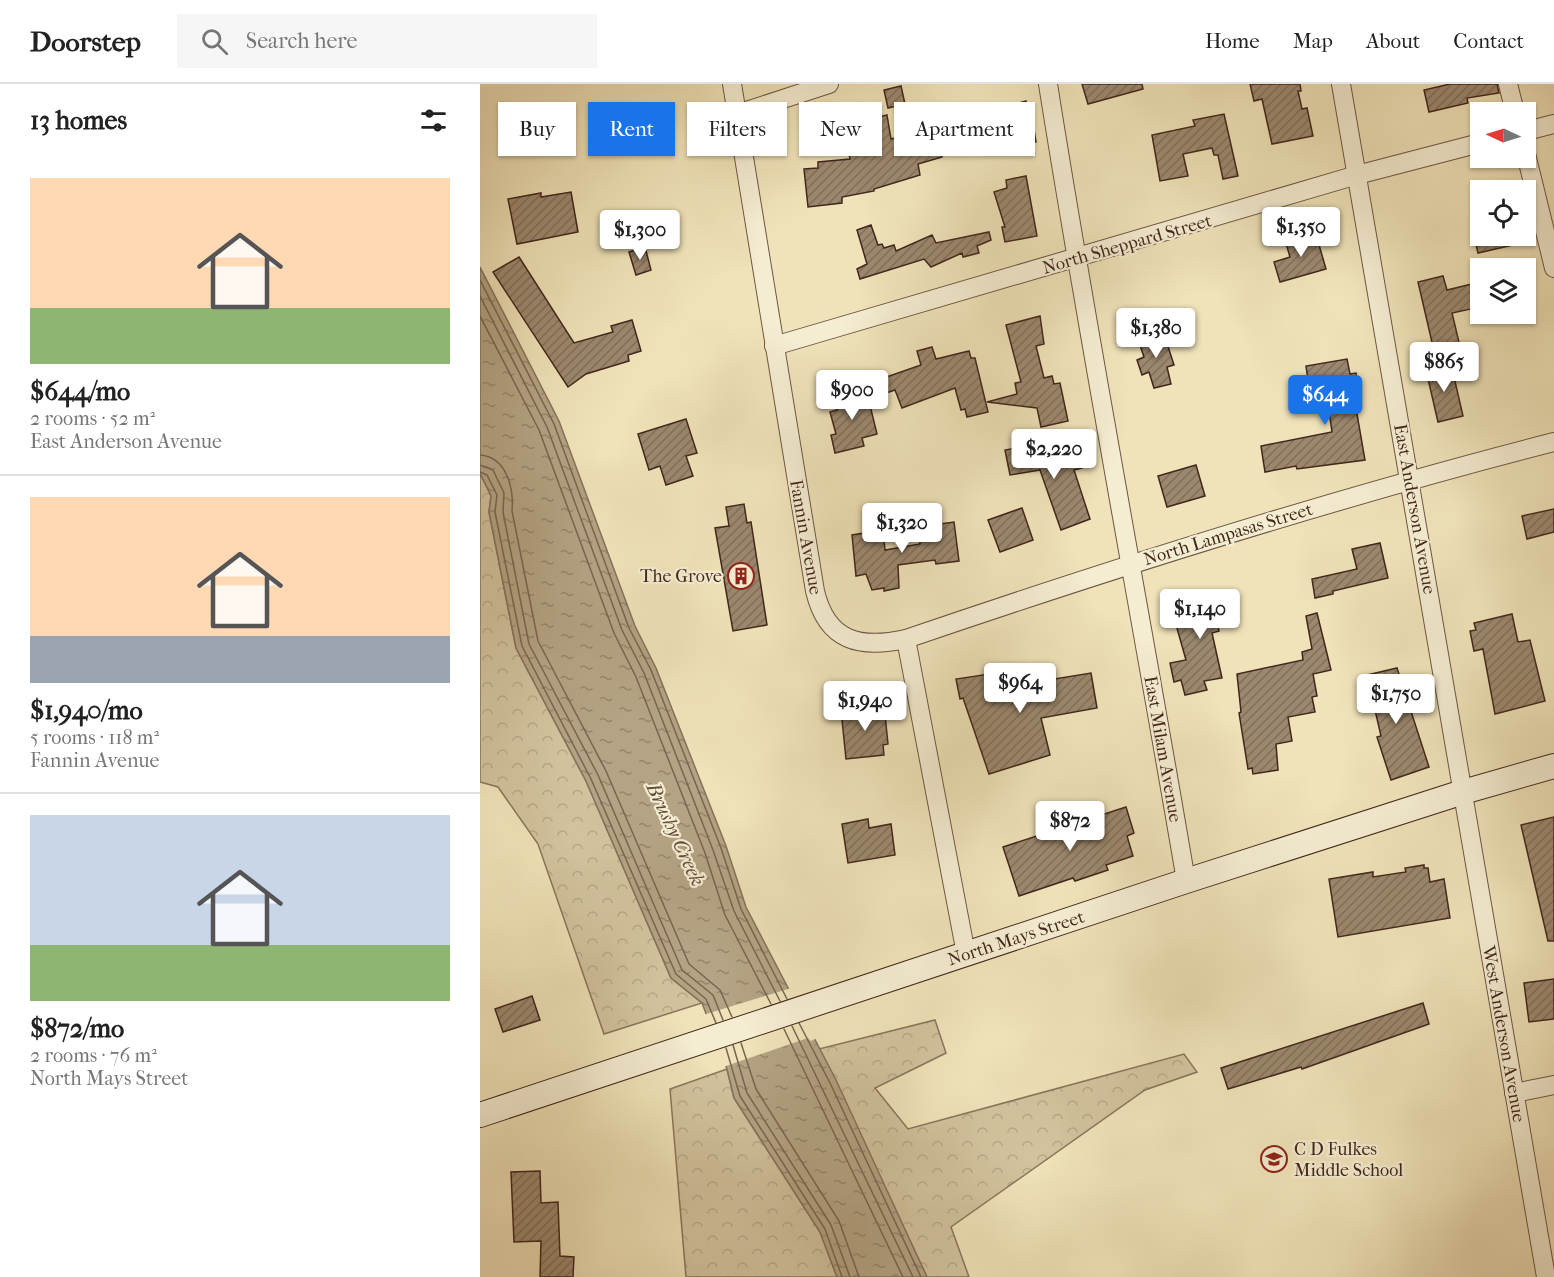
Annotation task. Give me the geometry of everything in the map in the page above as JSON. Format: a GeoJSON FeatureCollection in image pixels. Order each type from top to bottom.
{"type":"FeatureCollection","features":[{"type":"Feature","properties":{"kind":"main road","name":"North Mays Street"},"geometry":{"type":"LineString","coordinates":[[480,1115],[878,985],[1186,881],[1463,792],[1554,766]]}},
{"type":"Feature","properties":{"kind":"street","name":"Fannin Avenue"},"geometry":{"type":"LineString","coordinates":[[732,84],[735,102]]}},
{"type":"Feature","properties":{"kind":"street"},"geometry":{"type":"LineString","coordinates":[[774,102],[829,84]]}},
{"type":"Feature","properties":{"kind":"street","name":"East Milam Avenue"},"geometry":{"type":"LineString","coordinates":[[1048,84],[1076,259],[1132,562],[1186,881]]}},
{"type":"Feature","properties":{"kind":"street","name":"East Anderson Avenue"},"geometry":{"type":"LineString","coordinates":[[1341,84],[1463,792]]}},
{"type":"Feature","properties":{"kind":"street"},"geometry":{"type":"LineString","coordinates":[[1508,84],[1512,102]]}},
{"type":"Feature","properties":{"kind":"street"},"geometry":{"type":"LineString","coordinates":[[1536,128],[1554,124]]}},
{"type":"Feature","properties":{"kind":"street","name":"North Sheppard Street"},"geometry":{"type":"LineString","coordinates":[[774,346],[1357,175],[1470,146]]}},
{"type":"Feature","properties":{"kind":"street","name":"Fannin Avenue"},"geometry":{"type":"LineString","coordinates":[[744,156],[818,606],[830,625],[846,638],[869,644],[906,639]]}},
{"type":"Feature","properties":{"kind":"street"},"geometry":{"type":"LineString","coordinates":[[1529,168],[1554,268]]}},
{"type":"Feature","properties":{"kind":"street","name":"North Lampasas Street"},"geometry":{"type":"LineString","coordinates":[[906,639],[1132,562],[1410,479],[1554,442]]}},
{"type":"Feature","properties":{"kind":"street"},"geometry":{"type":"LineString","coordinates":[[906,639],[966,954]]}},
{"type":"Feature","properties":{"kind":"street","name":"West Anderson Avenue"},"geometry":{"type":"LineString","coordinates":[[1463,792],[1546,1277]]}},
{"type":"Feature","properties":{"kind":"street"},"geometry":{"type":"LineString","coordinates":[[1514,1093],[1554,1085]]}},
{"type":"Feature","properties":{"kind":"green space"},"geometry":{"type":"Polygon","coordinates":[[[480,473],[491,496],[489,512],[516,648],[586,781],[671,978],[702,1003],[604,1034],[538,844],[498,787],[480,782],[480,473]]]}},
{"type":"Feature","properties":{"kind":"green space"},"geometry":{"type":"Polygon","coordinates":[[[935,1020],[946,1053],[875,1088],[908,1129],[1184,1054],[1197,1072],[1145,1090],[951,1227],[969,1277],[927,1277],[819,1049],[935,1020]]]}},
{"type":"Feature","properties":{"kind":"green space"},"geometry":{"type":"Polygon","coordinates":[[[727,1069],[734,1098],[820,1232],[837,1277],[686,1277],[670,1089],[727,1069]]]}},
{"type":"Feature","properties":{"kind":"water","name":"Brushy Creek"},"geometry":{"type":"Polygon","coordinates":[[[480,267],[559,421],[635,626],[656,668],[726,846],[746,907],[836,1080],[927,1277],[837,1277],[820,1232],[734,1098],[727,1069],[702,1003],[671,978],[586,781],[516,648],[489,512],[491,496],[480,473],[480,267]]]}},
{"type":"Feature","properties":{"kind":"pier"},"geometry":{"type":"Polygon","coordinates":[[[791,988],[817,1038],[811,1041],[808,1038],[723,1067],[703,1015],[791,988]]]}},
{"type":"Feature","properties":{"kind":"building"},"geometry":{"type":"Polygon","coordinates":[[[1082,84],[1142,84],[1143,89],[1088,104],[1082,84]]]}},
{"type":"Feature","properties":{"kind":"building"},"geometry":{"type":"Polygon","coordinates":[[[1250,84],[1300,84],[1301,91],[1298,91],[1302,109],[1307,108],[1313,136],[1272,144],[1262,99],[1254,101],[1250,84]]]}},
{"type":"Feature","properties":{"kind":"building"},"geometry":{"type":"Polygon","coordinates":[[[1450,84],[1497,84],[1499,93],[1467,98],[1468,103],[1429,112],[1424,90],[1450,84]]]}},
{"type":"Feature","properties":{"kind":"building"},"geometry":{"type":"Polygon","coordinates":[[[901,86],[905,102],[894,102],[894,107],[888,108],[884,90],[901,86]]]}},
{"type":"Feature","properties":{"kind":"building"},"geometry":{"type":"Polygon","coordinates":[[[1224,114],[1238,176],[1223,179],[1218,155],[1214,155],[1212,148],[1183,154],[1188,176],[1160,181],[1152,135],[1195,126],[1193,120],[1224,114]]]}},
{"type":"Feature","properties":{"kind":"building"},"geometry":{"type":"Polygon","coordinates":[[[887,115],[891,139],[894,138],[894,156],[942,157],[918,164],[920,175],[874,189],[874,191],[842,197],[842,203],[808,207],[804,169],[818,168],[818,162],[850,159],[849,156],[882,156],[882,116],[887,115]]]}},
{"type":"Feature","properties":{"kind":"building"},"geometry":{"type":"Polygon","coordinates":[[[1026,176],[1037,236],[1005,242],[1002,227],[1005,227],[994,192],[1007,188],[1006,180],[1026,176]]]}},
{"type":"Feature","properties":{"kind":"building"},"geometry":{"type":"Polygon","coordinates":[[[571,192],[578,232],[517,244],[508,199],[541,193],[541,197],[571,192]]]}},
{"type":"Feature","properties":{"kind":"building"},"geometry":{"type":"Polygon","coordinates":[[[871,225],[878,245],[882,244],[884,248],[894,245],[896,251],[932,235],[936,243],[989,232],[991,240],[977,246],[979,253],[963,257],[962,253],[931,267],[924,259],[860,279],[857,269],[867,264],[857,230],[871,225]]]}},
{"type":"Feature","properties":{"kind":"building"},"geometry":{"type":"Polygon","coordinates":[[[1315,231],[1326,269],[1280,282],[1274,262],[1290,257],[1285,240],[1315,231]]]}},
{"type":"Feature","properties":{"kind":"building"},"geometry":{"type":"Polygon","coordinates":[[[1476,246],[1509,246],[1478,253],[1476,246]]]}},
{"type":"Feature","properties":{"kind":"building"},"geometry":{"type":"Polygon","coordinates":[[[645,247],[651,270],[636,275],[629,252],[645,247]]]}},
{"type":"Feature","properties":{"kind":"building"},"geometry":{"type":"Polygon","coordinates":[[[519,257],[574,343],[613,332],[611,326],[632,320],[641,351],[628,355],[629,361],[586,374],[568,387],[493,272],[519,257]]]}},
{"type":"Feature","properties":{"kind":"building"},"geometry":{"type":"Polygon","coordinates":[[[1443,276],[1447,290],[1470,284],[1470,309],[1452,313],[1463,359],[1437,364],[1418,282],[1443,276]]]}},
{"type":"Feature","properties":{"kind":"building"},"geometry":{"type":"Polygon","coordinates":[[[1040,316],[1044,344],[1036,346],[1044,378],[1052,376],[1054,384],[1060,383],[1068,421],[1041,427],[1037,408],[987,402],[1017,394],[1015,383],[1021,382],[1006,325],[1040,316]]]}},
{"type":"Feature","properties":{"kind":"building"},"geometry":{"type":"Polygon","coordinates":[[[1163,331],[1174,365],[1167,367],[1171,384],[1154,388],[1149,372],[1142,375],[1137,360],[1144,357],[1138,339],[1163,331]]]}},
{"type":"Feature","properties":{"kind":"building"},"geometry":{"type":"Polygon","coordinates":[[[932,347],[936,359],[969,351],[971,358],[975,358],[988,412],[967,417],[965,409],[961,410],[955,388],[902,408],[895,390],[883,394],[878,380],[921,365],[917,351],[932,347]]]}},
{"type":"Feature","properties":{"kind":"building"},"geometry":{"type":"Polygon","coordinates":[[[1347,359],[1350,374],[1356,373],[1359,390],[1353,391],[1365,460],[1297,469],[1296,466],[1265,472],[1261,446],[1332,432],[1325,383],[1309,386],[1306,366],[1347,359]]]}},
{"type":"Feature","properties":{"kind":"building"},"geometry":{"type":"Polygon","coordinates":[[[1451,364],[1463,416],[1438,422],[1426,370],[1451,364]]]}},
{"type":"Feature","properties":{"kind":"building"},"geometry":{"type":"Polygon","coordinates":[[[866,389],[877,434],[862,438],[864,446],[835,453],[831,435],[836,434],[830,412],[837,410],[834,397],[866,389]]]}},
{"type":"Feature","properties":{"kind":"building"},"geometry":{"type":"Polygon","coordinates":[[[686,419],[697,453],[686,456],[693,476],[666,485],[660,466],[649,470],[638,434],[686,419]]]}},
{"type":"Feature","properties":{"kind":"building"},"geometry":{"type":"Polygon","coordinates":[[[1050,442],[1052,459],[1077,451],[1082,468],[1074,470],[1090,519],[1061,530],[1040,470],[1010,475],[1005,450],[1050,442]]]}},
{"type":"Feature","properties":{"kind":"building"},"geometry":{"type":"Polygon","coordinates":[[[1196,465],[1205,496],[1167,507],[1158,476],[1196,465]]]}},
{"type":"Feature","properties":{"kind":"building","name":"The Grove"},"geometry":{"type":"Polygon","coordinates":[[[744,504],[747,523],[751,522],[767,625],[733,631],[715,528],[729,526],[726,507],[744,504]]]}},
{"type":"Feature","properties":{"kind":"building"},"geometry":{"type":"Polygon","coordinates":[[[1022,508],[1033,540],[1000,552],[988,520],[1022,508]]]}},
{"type":"Feature","properties":{"kind":"building"},"geometry":{"type":"Polygon","coordinates":[[[1554,509],[1554,532],[1527,539],[1522,516],[1554,509]]]}},
{"type":"Feature","properties":{"kind":"building"},"geometry":{"type":"Polygon","coordinates":[[[954,522],[959,561],[936,564],[935,560],[898,565],[899,588],[884,591],[884,588],[872,590],[866,574],[856,576],[852,535],[883,530],[885,550],[920,544],[918,527],[954,522]]]}},
{"type":"Feature","properties":{"kind":"building"},"geometry":{"type":"Polygon","coordinates":[[[1380,543],[1388,578],[1333,591],[1333,594],[1315,598],[1312,579],[1357,569],[1352,549],[1380,543]]]}},
{"type":"Feature","properties":{"kind":"building"},"geometry":{"type":"Polygon","coordinates":[[[1228,591],[1235,617],[1217,622],[1219,631],[1212,633],[1222,678],[1204,681],[1207,690],[1185,695],[1181,680],[1174,682],[1170,663],[1186,660],[1171,607],[1228,591]]]}},
{"type":"Feature","properties":{"kind":"building"},"geometry":{"type":"Polygon","coordinates":[[[1317,613],[1331,670],[1313,674],[1317,696],[1312,697],[1315,712],[1288,717],[1292,741],[1276,744],[1278,770],[1253,774],[1252,768],[1248,769],[1239,713],[1241,712],[1237,674],[1303,660],[1302,652],[1312,649],[1306,616],[1317,613]]]}},
{"type":"Feature","properties":{"kind":"building"},"geometry":{"type":"Polygon","coordinates":[[[1512,614],[1518,642],[1530,640],[1545,701],[1495,714],[1483,649],[1474,651],[1470,631],[1476,630],[1474,623],[1512,614]]]}},
{"type":"Feature","properties":{"kind":"building"},"geometry":{"type":"Polygon","coordinates":[[[1397,668],[1429,767],[1391,780],[1377,737],[1381,736],[1367,675],[1397,668]]]}},
{"type":"Feature","properties":{"kind":"building"},"geometry":{"type":"Polygon","coordinates":[[[996,673],[997,682],[1029,678],[1030,683],[1091,673],[1097,708],[1041,718],[1050,755],[989,774],[963,698],[960,699],[956,679],[996,673]]]}},
{"type":"Feature","properties":{"kind":"building"},"geometry":{"type":"Polygon","coordinates":[[[884,705],[888,744],[883,745],[884,755],[846,759],[841,710],[884,705]]]}},
{"type":"Feature","properties":{"kind":"building"},"geometry":{"type":"Polygon","coordinates":[[[1126,807],[1134,833],[1127,836],[1133,856],[1106,865],[1108,870],[1075,881],[1073,878],[1019,896],[1003,847],[1126,807]]]}},
{"type":"Feature","properties":{"kind":"building"},"geometry":{"type":"Polygon","coordinates":[[[1554,817],[1554,941],[1548,941],[1521,825],[1554,817]]]}},
{"type":"Feature","properties":{"kind":"building"},"geometry":{"type":"Polygon","coordinates":[[[868,819],[869,828],[891,824],[895,855],[848,863],[842,824],[868,819]]]}},
{"type":"Feature","properties":{"kind":"building"},"geometry":{"type":"Polygon","coordinates":[[[1424,865],[1424,868],[1428,868],[1430,882],[1444,879],[1450,918],[1338,937],[1329,879],[1373,872],[1373,877],[1406,872],[1405,868],[1424,865]]]}},
{"type":"Feature","properties":{"kind":"building"},"geometry":{"type":"Polygon","coordinates":[[[1554,979],[1554,1019],[1529,1022],[1524,983],[1554,979]]]}},
{"type":"Feature","properties":{"kind":"building"},"geometry":{"type":"Polygon","coordinates":[[[532,996],[540,1020],[503,1032],[495,1009],[532,996]]]}},
{"type":"Feature","properties":{"kind":"building"},"geometry":{"type":"Polygon","coordinates":[[[1423,1003],[1429,1024],[1302,1069],[1301,1067],[1228,1089],[1221,1068],[1423,1003]]]}},
{"type":"Feature","properties":{"kind":"building"},"geometry":{"type":"Polygon","coordinates":[[[540,1171],[541,1203],[558,1202],[560,1256],[574,1257],[573,1277],[540,1277],[541,1241],[514,1242],[511,1172],[540,1171]]]}},
{"type":"Feature","properties":{"kind":"place","name":"The Grove"},"geometry":{"type":"Point","coordinates":[741,576]}},
{"type":"Feature","properties":{"kind":"place","name":"C D Fulkes Middle School"},"geometry":{"type":"Point","coordinates":[1274,1159]}}]}
